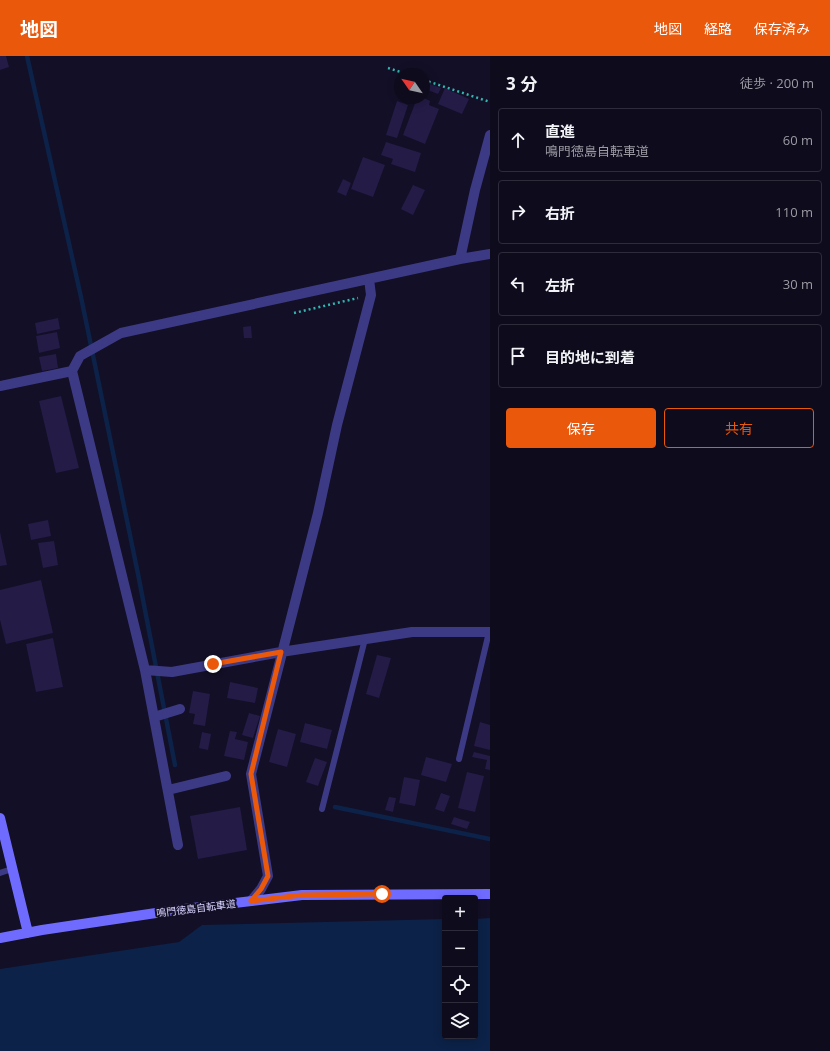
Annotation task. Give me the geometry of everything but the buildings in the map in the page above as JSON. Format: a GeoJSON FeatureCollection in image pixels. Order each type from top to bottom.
{"type":"FeatureCollection","features":[{"type":"Feature","properties":{"kind":"main road"},"geometry":{"type":"LineString","coordinates":[[0,818],[28,932]]}},
{"type":"Feature","properties":{"kind":"main road","name":"鳴門徳島自転車道"},"geometry":{"type":"LineString","coordinates":[[0,938],[28,932],[168,911],[302,895],[490,894]]}},
{"type":"Feature","properties":{"kind":"street"},"geometry":{"type":"LineString","coordinates":[[460,259],[475,190],[490,135]]}},
{"type":"Feature","properties":{"kind":"street"},"geometry":{"type":"LineString","coordinates":[[178,845],[144,670],[72,371],[80,356],[121,333],[460,259],[490,254]]}},
{"type":"Feature","properties":{"kind":"street"},"geometry":{"type":"LineString","coordinates":[[251,901],[261,889],[268,876],[251,774],[281,652],[318,514],[337,425],[371,295],[369,279]]}},
{"type":"Feature","properties":{"kind":"street"},"geometry":{"type":"LineString","coordinates":[[0,386],[72,371]]}},
{"type":"Feature","properties":{"kind":"street"},"geometry":{"type":"LineString","coordinates":[[144,670],[172,672],[281,652],[412,632],[490,632]]}},
{"type":"Feature","properties":{"kind":"street"},"geometry":{"type":"LineString","coordinates":[[154,717],[180,709]]}},
{"type":"Feature","properties":{"kind":"street"},"geometry":{"type":"LineString","coordinates":[[168,790],[226,776]]}},
{"type":"Feature","properties":{"kind":"lane"},"geometry":{"type":"LineString","coordinates":[[459,759],[490,632]]}},
{"type":"Feature","properties":{"kind":"lane"},"geometry":{"type":"LineString","coordinates":[[322,809],[365,639]]}},
{"type":"Feature","properties":{"kind":"lane"},"geometry":{"type":"LineString","coordinates":[[0,873],[12,869]]}},
{"type":"Feature","properties":{"kind":"path"},"geometry":{"type":"LineString","coordinates":[[388,68],[394,70]]}},
{"type":"Feature","properties":{"kind":"path"},"geometry":{"type":"LineString","coordinates":[[430,82],[490,102]]}},
{"type":"Feature","properties":{"kind":"path"},"geometry":{"type":"LineString","coordinates":[[294,313],[371,295]]}},
{"type":"Feature","properties":{"kind":"water"},"geometry":{"type":"Polygon","coordinates":[[[490,918],[490,1051],[0,1051],[0,969],[179,942],[202,925],[442,919],[442,1039],[478,1039],[478,919],[490,918]]]}},
{"type":"Feature","properties":{"kind":"waterway"},"geometry":{"type":"LineString","coordinates":[[27,56],[81,297],[138,574],[175,765]]}},
{"type":"Feature","properties":{"kind":"waterway"},"geometry":{"type":"LineString","coordinates":[[335,807],[490,839]]}},
{"type":"Feature","properties":{"kind":"route"},"geometry":{"type":"LineString","coordinates":[[213,664],[281,652],[251,774],[268,876],[261,889],[251,901],[302,895],[382,894]]}}]}
